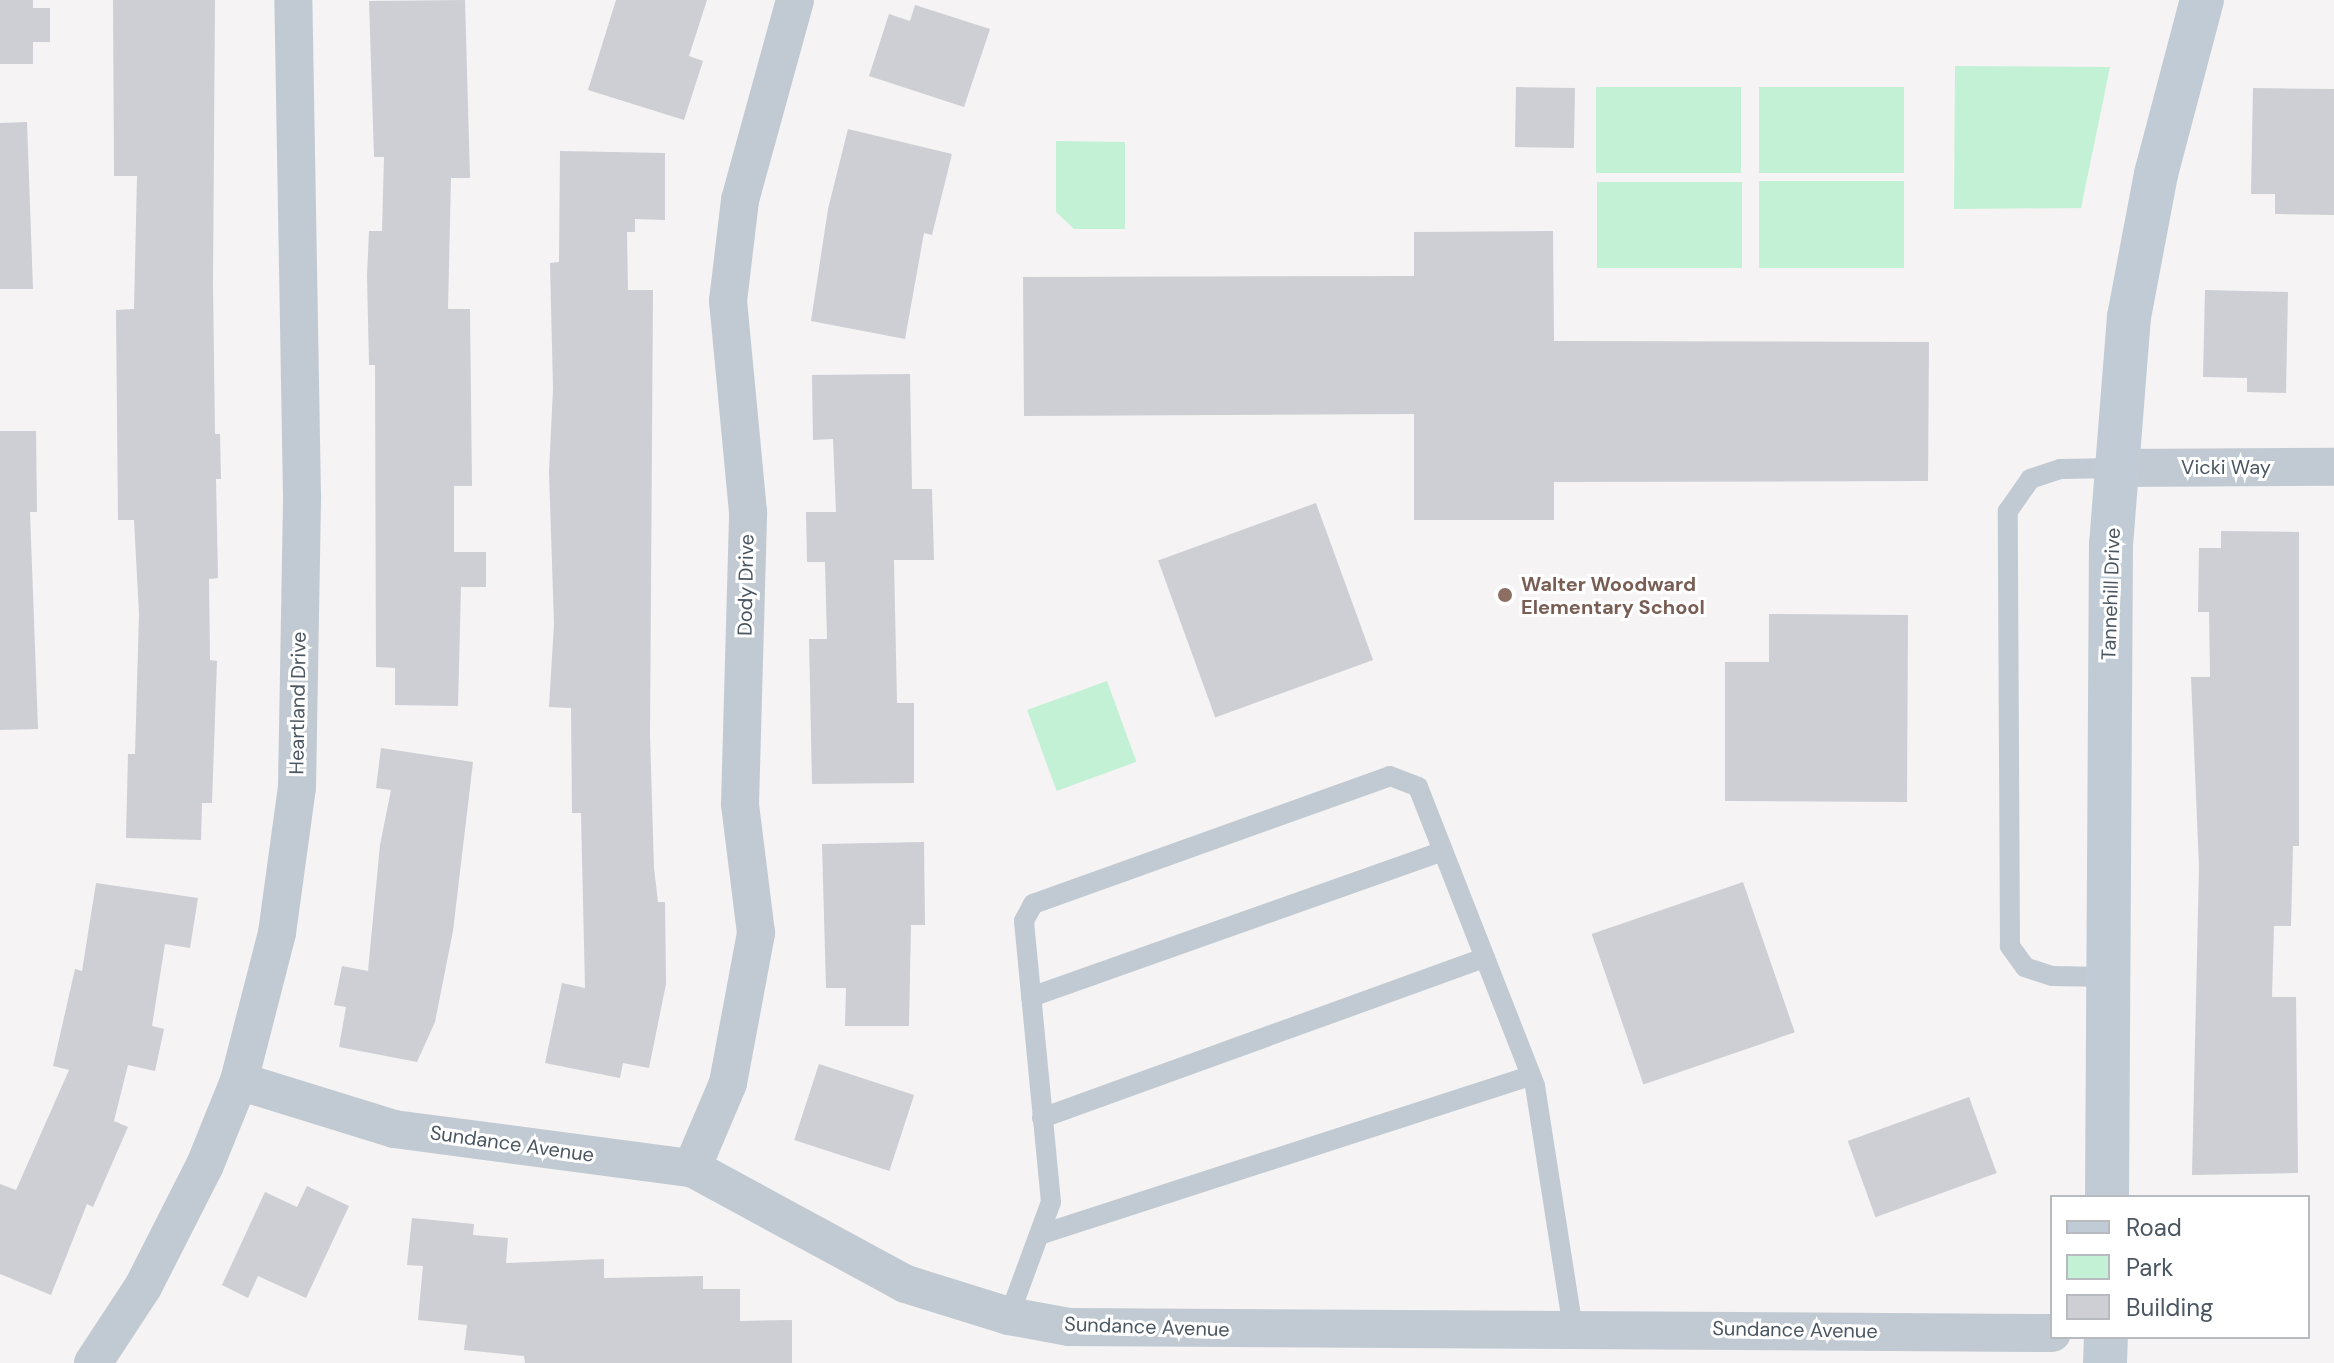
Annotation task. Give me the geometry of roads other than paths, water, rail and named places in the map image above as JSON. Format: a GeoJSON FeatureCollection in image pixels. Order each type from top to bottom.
{"type":"FeatureCollection","features":[{"type":"Feature","properties":{"kind":"street","name":"Heartland Drive"},"geometry":{"type":"LineString","coordinates":[[93,1363],[143,1287],[205,1165],[239,1081],[277,933],[297,787],[302,496],[293,0]]}},
{"type":"Feature","properties":{"kind":"street","name":"Dody Drive"},"geometry":{"type":"LineString","coordinates":[[692,1168],[728,1083],[756,933],[740,804],[748,512],[728,301],[740,200],[795,0]]}},
{"type":"Feature","properties":{"kind":"street","name":"Tannehill Drive"},"geometry":{"type":"LineString","coordinates":[[2107,1195],[2108,642],[2129,317],[2156,174],[2202,0]]}},
{"type":"Feature","properties":{"kind":"street","name":"Vicki Way"},"geometry":{"type":"LineString","coordinates":[[2117,468],[2334,467]]}},
{"type":"Feature","properties":{"kind":"street","name":"Sundance Avenue"},"geometry":{"type":"LineString","coordinates":[[239,1081],[394,1129],[692,1168],[906,1284],[1009,1316],[1069,1327],[2050,1333]]}},
{"type":"Feature","properties":{"kind":"street"},"geometry":{"type":"LineString","coordinates":[[2105,1363],[2106,1339]]}},
{"type":"Feature","properties":{"kind":"lane"},"geometry":{"type":"LineString","coordinates":[[2107,977],[2052,976],[2025,967],[2010,946],[2008,511],[2030,479],[2060,469],[2117,468]]}},
{"type":"Feature","properties":{"kind":"lane"},"geometry":{"type":"LineString","coordinates":[[1009,1316],[1051,1202],[1024,921],[1033,904],[1390,776],[1418,787],[1530,1076],[1573,1328]]}},
{"type":"Feature","properties":{"kind":"lane"},"geometry":{"type":"LineString","coordinates":[[1031,997],[1443,851]]}},
{"type":"Feature","properties":{"kind":"lane"},"geometry":{"type":"LineString","coordinates":[[1042,1118],[1485,958]]}},
{"type":"Feature","properties":{"kind":"lane"},"geometry":{"type":"LineString","coordinates":[[1039,1235],[1530,1076]]}},
{"type":"Feature","properties":{"kind":"place","name":"Walter Woodward Elementary School"},"geometry":{"type":"Point","coordinates":[1505,595]}}]}
